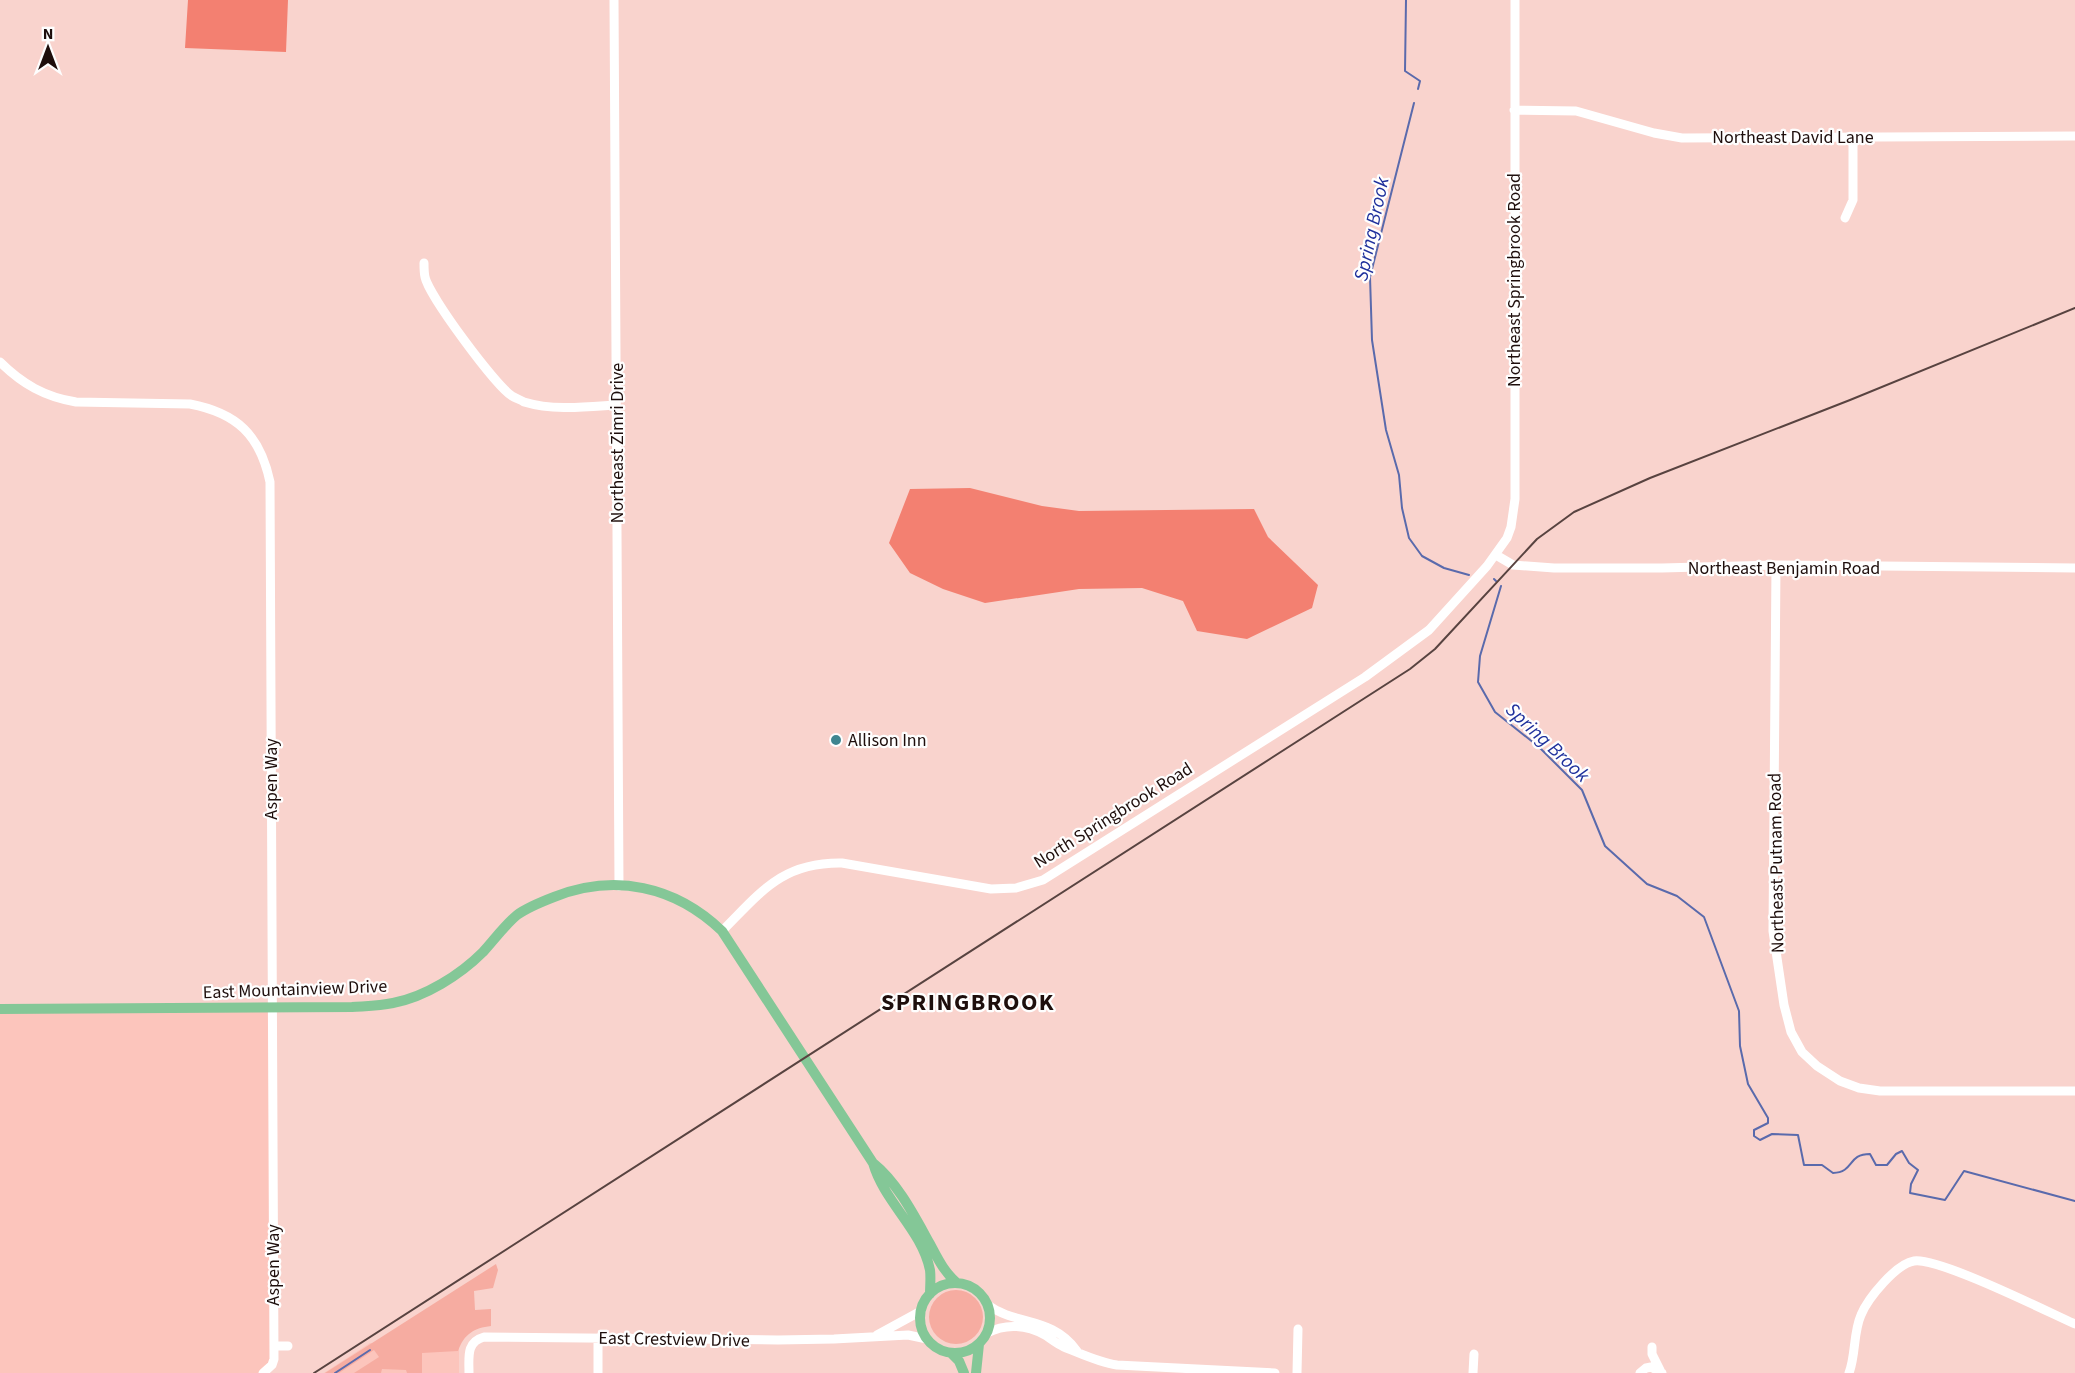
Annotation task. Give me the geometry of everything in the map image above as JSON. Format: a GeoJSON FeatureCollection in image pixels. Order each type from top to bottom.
{"type":"FeatureCollection","features":[{"type":"Feature","properties":{"kind":"main road","name":"East Mountainview Drive"},"geometry":{"type":"LineString","coordinates":[[0,1009],[377,1006],[406,999],[440,984],[469,964],[518,915],[533,905],[581,889],[636,886],[674,897],[693,906],[722,931]]}},
{"type":"Feature","properties":{"kind":"main road"},"geometry":{"type":"LineString","coordinates":[[722,931],[873,1163],[877,1178],[924,1254],[930,1273],[930,1294],[921,1311],[921,1325],[927,1339],[937,1348],[951,1353],[959,1361],[964,1373]]}},
{"type":"Feature","properties":{"kind":"main road"},"geometry":{"type":"LineString","coordinates":[[873,1163],[886,1173],[943,1268],[957,1283]]}},
{"type":"Feature","properties":{"kind":"main road"},"geometry":{"type":"LineString","coordinates":[[930,1294],[946,1284],[957,1283],[974,1288],[988,1305],[990,1313],[987,1333],[979,1344],[970,1350],[951,1353]]}},
{"type":"Feature","properties":{"kind":"main road"},"geometry":{"type":"LineString","coordinates":[[976,1373],[979,1344]]}},
{"type":"Feature","properties":{"kind":"street","name":"Northeast Zimri Drive"},"geometry":{"type":"LineString","coordinates":[[614,0],[619,886]]}},
{"type":"Feature","properties":{"kind":"street","name":"Northeast Springbrook Road"},"geometry":{"type":"LineString","coordinates":[[1496,555],[1511,527],[1515,499],[1515,0]]}},
{"type":"Feature","properties":{"kind":"street","name":"Northeast David Lane"},"geometry":{"type":"LineString","coordinates":[[1514,110],[1576,111],[1654,133],[1682,138],[2075,136]]}},
{"type":"Feature","properties":{"kind":"street"},"geometry":{"type":"LineString","coordinates":[[1845,218],[1853,200],[1853,137]]}},
{"type":"Feature","properties":{"kind":"street"},"geometry":{"type":"LineString","coordinates":[[424,264],[424,276],[428,285],[450,322],[495,380],[511,396],[542,406],[565,408],[616,405]]}},
{"type":"Feature","properties":{"kind":"street","name":"Aspen Way"},"geometry":{"type":"LineString","coordinates":[[0,362],[29,387],[44,395],[76,402],[190,404],[208,407],[226,414],[240,424],[258,446],[266,464],[270,482],[274,1346]]}},
{"type":"Feature","properties":{"kind":"street","name":"Northeast Benjamin Road"},"geometry":{"type":"LineString","coordinates":[[1496,555],[1513,565],[1544,567],[1662,568],[1776,565],[2075,568]]}},
{"type":"Feature","properties":{"kind":"street","name":"North Springbrook Road"},"geometry":{"type":"LineString","coordinates":[[722,931],[767,886],[807,865],[821,862],[842,863],[974,888],[1016,888],[1043,880],[1403,651],[1444,615],[1496,555]]}},
{"type":"Feature","properties":{"kind":"street","name":"Northeast Putnam Road"},"geometry":{"type":"LineString","coordinates":[[1776,565],[1773,931],[1784,1005],[1791,1032],[1802,1052],[1817,1066],[1840,1080],[1859,1088],[1880,1091],[2075,1091]]}},
{"type":"Feature","properties":{"kind":"street"},"geometry":{"type":"LineString","coordinates":[[1851,1370],[1857,1327],[1866,1305],[1893,1272],[1915,1261],[1940,1264],[2075,1324]]}},
{"type":"Feature","properties":{"kind":"street"},"geometry":{"type":"LineString","coordinates":[[988,1305],[1006,1315],[1050,1328],[1069,1340],[1077,1351]]}},
{"type":"Feature","properties":{"kind":"street","name":"East Crestview Drive"},"geometry":{"type":"LineString","coordinates":[[877,1335],[921,1311]]}},
{"type":"Feature","properties":{"kind":"street"},"geometry":{"type":"LineString","coordinates":[[987,1333],[1005,1326],[1030,1329],[1044,1334],[1063,1347],[1099,1361],[1117,1365],[1275,1373]]}},
{"type":"Feature","properties":{"kind":"street"},"geometry":{"type":"LineString","coordinates":[[1297,1373],[1298,1329]]}},
{"type":"Feature","properties":{"kind":"street","name":"East Crestview Drive"},"geometry":{"type":"LineString","coordinates":[[469,1373],[469,1350],[473,1342],[484,1337],[812,1340],[908,1335],[927,1339]]}},
{"type":"Feature","properties":{"kind":"street"},"geometry":{"type":"LineString","coordinates":[[598,1338],[598,1373]]}},
{"type":"Feature","properties":{"kind":"street"},"geometry":{"type":"LineString","coordinates":[[263,1373],[272,1365],[274,1346],[288,1346]]}},
{"type":"Feature","properties":{"kind":"street"},"geometry":{"type":"LineString","coordinates":[[1641,1372],[1652,1350],[1662,1372]]}},
{"type":"Feature","properties":{"kind":"street"},"geometry":{"type":"LineString","coordinates":[[1473,1373],[1474,1354]]}},
{"type":"Feature","properties":{"kind":"street"},"geometry":{"type":"LineString","coordinates":[[1641,1372],[1651,1367],[1662,1372]]}},
{"type":"Feature","properties":{"kind":"shaded area"},"geometry":{"type":"Polygon","coordinates":[[[188,0],[288,0],[286,52],[185,48],[188,0]]]}},
{"type":"Feature","properties":{"kind":"shaded area"},"geometry":{"type":"Polygon","coordinates":[[[970,488],[1042,506],[1079,511],[1254,509],[1268,537],[1318,585],[1312,608],[1247,639],[1197,631],[1183,601],[1142,588],[1079,589],[985,603],[943,589],[910,573],[889,543],[910,489],[970,488]]]}},
{"type":"Feature","properties":{"kind":"shaded area"},"geometry":{"type":"Polygon","coordinates":[[[0,1007],[273,1007],[274,1346],[268,1370],[264,1373],[0,1373],[0,1007]]]}},
{"type":"Feature","properties":{"kind":"shaded area"},"geometry":{"type":"Polygon","coordinates":[[[496,1264],[498,1270],[493,1288],[474,1291],[475,1310],[491,1309],[491,1326],[470,1333],[463,1340],[458,1351],[422,1353],[422,1373],[382,1369],[381,1373],[354,1373],[379,1357],[374,1350],[339,1373],[325,1373],[496,1264]]]}},
{"type":"Feature","properties":{"kind":"shaded area"},"geometry":{"type":"Polygon","coordinates":[[[956,1290],[966,1292],[975,1298],[981,1307],[983,1317],[981,1327],[975,1336],[966,1342],[956,1344],[946,1342],[937,1336],[931,1327],[929,1317],[931,1307],[937,1298],[946,1292],[956,1290]]]}},
{"type":"Feature","properties":{"kind":"shaded area"},"geometry":{"type":"Polygon","coordinates":[[[370,1343],[459,1343],[459,1373],[324,1373],[370,1343]]]}},
{"type":"Feature","properties":{"kind":"waterway","name":"Spring Brook"},"geometry":{"type":"LineString","coordinates":[[1406,0],[1405,71],[1420,81],[1418,89]]}},
{"type":"Feature","properties":{"kind":"waterway","name":"Spring Brook"},"geometry":{"type":"LineString","coordinates":[[1414,103],[1370,277],[1372,340],[1386,430],[1399,475],[1402,508],[1409,538],[1422,556],[1444,568],[1469,575]]}},
{"type":"Feature","properties":{"kind":"waterway","name":"Spring Brook"},"geometry":{"type":"LineString","coordinates":[[1501,586],[1480,656],[1478,682],[1495,712],[1539,747],[1582,790],[1605,846],[1647,884],[1677,896],[1704,917],[1739,1011],[1740,1046],[1748,1084],[1768,1118],[1768,1123],[1754,1130],[1754,1136],[1760,1140],[1772,1134],[1798,1135],[1804,1165],[1822,1165],[1833,1173],[1845,1170],[1854,1160],[1863,1155],[1870,1154],[1876,1165],[1887,1165],[1896,1154],[1902,1151],[1909,1163],[1918,1170],[1911,1184],[1910,1193],[1945,1200],[1964,1171],[2075,1201]]}},
{"type":"Feature","properties":{"kind":"waterway"},"geometry":{"type":"LineString","coordinates":[[335,1373],[370,1350]]}},
{"type":"Feature","properties":{"kind":"railway"},"geometry":{"type":"LineString","coordinates":[[314,1373],[1410,669],[1435,649],[1537,539],[1574,512],[1650,478],[1850,400],[2075,308]]}},
{"type":"Feature","properties":{"kind":"place","name":"Allison Inn"},"geometry":{"type":"Point","coordinates":[836,740]}},
{"type":"Feature","properties":{"kind":"district","name":"SPRINGBROOK"},"geometry":{"type":"Point","coordinates":[968,1002]}}]}
